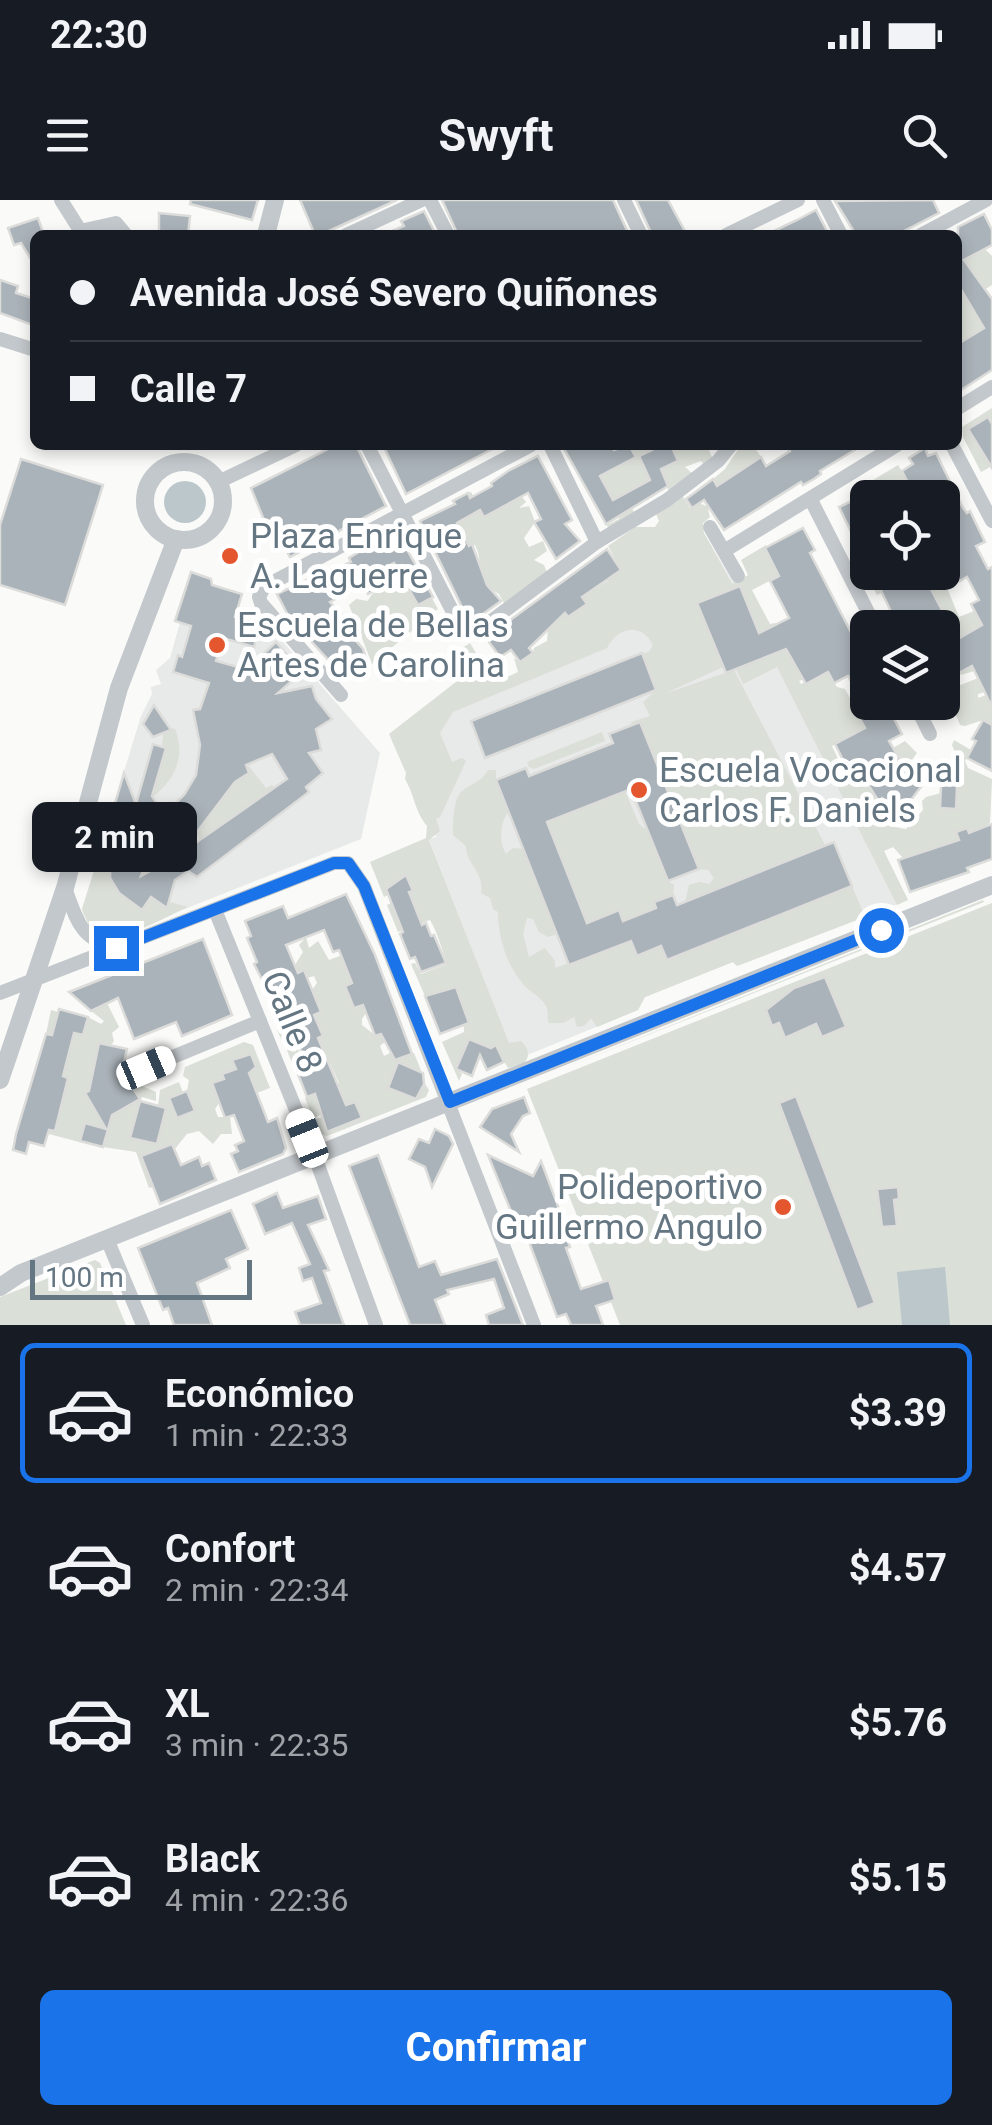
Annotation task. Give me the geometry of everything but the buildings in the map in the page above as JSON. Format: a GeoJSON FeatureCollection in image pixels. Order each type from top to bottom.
{"type":"FeatureCollection","features":[{"type":"Feature","properties":{"kind":"street"},"geometry":{"type":"LineString","coordinates":[[61,200],[79,230]]}},
{"type":"Feature","properties":{"kind":"street"},"geometry":{"type":"LineString","coordinates":[[267,230],[275,200]]}},
{"type":"Feature","properties":{"kind":"street"},"geometry":{"type":"LineString","coordinates":[[357,230],[422,200]]}},
{"type":"Feature","properties":{"kind":"street"},"geometry":{"type":"LineString","coordinates":[[430,200],[445,230]]}},
{"type":"Feature","properties":{"kind":"street"},"geometry":{"type":"LineString","coordinates":[[624,200],[639,230]]}},
{"type":"Feature","properties":{"kind":"street"},"geometry":{"type":"LineString","coordinates":[[736,230],[798,200]]}},
{"type":"Feature","properties":{"kind":"street"},"geometry":{"type":"LineString","coordinates":[[823,200],[839,230]]}},
{"type":"Feature","properties":{"kind":"street"},"geometry":{"type":"LineString","coordinates":[[931,230],[990,200]]}},
{"type":"Feature","properties":{"kind":"street"},"geometry":{"type":"LineString","coordinates":[[92,230],[116,223],[122,230]]}},
{"type":"Feature","properties":{"kind":"street"},"geometry":{"type":"LineString","coordinates":[[0,340],[30,349]]}},
{"type":"Feature","properties":{"kind":"street"},"geometry":{"type":"LineString","coordinates":[[962,406],[992,387]]}},
{"type":"Feature","properties":{"kind":"street"},"geometry":{"type":"LineString","coordinates":[[218,482],[285,450]]}},
{"type":"Feature","properties":{"kind":"street"},"geometry":{"type":"LineString","coordinates":[[370,450],[454,614],[465,630],[475,633],[598,542],[667,500],[727,450]]}},
{"type":"Feature","properties":{"kind":"street"},"geometry":{"type":"LineString","coordinates":[[341,695],[261,603],[259,597],[264,587],[522,450]]}},
{"type":"Feature","properties":{"kind":"street"},"geometry":{"type":"LineString","coordinates":[[552,450],[598,542]]}},
{"type":"Feature","properties":{"kind":"street"},"geometry":{"type":"LineString","coordinates":[[724,550],[889,450]]}},
{"type":"Feature","properties":{"kind":"street"},"geometry":{"type":"LineString","coordinates":[[955,450],[992,521]]}},
{"type":"Feature","properties":{"kind":"street"},"geometry":{"type":"LineString","coordinates":[[198,454],[218,482],[222,512],[202,536],[176,540],[158,531],[149,519],[144,504],[146,489],[166,466],[198,454]]}},
{"type":"Feature","properties":{"kind":"street"},"geometry":{"type":"LineString","coordinates":[[811,500],[867,610]]}},
{"type":"Feature","properties":{"kind":"street"},"geometry":{"type":"LineString","coordinates":[[710,527],[738,576]]}},
{"type":"Feature","properties":{"kind":"street"},"geometry":{"type":"LineString","coordinates":[[0,1080],[65,888],[118,688],[176,540]]}},
{"type":"Feature","properties":{"kind":"street"},"geometry":{"type":"LineString","coordinates":[[923,720],[930,734]]}},
{"type":"Feature","properties":{"kind":"street"},"geometry":{"type":"LineString","coordinates":[[0,993],[334,863],[342,861],[352,866],[364,886],[450,1102],[534,1325]]}},
{"type":"Feature","properties":{"kind":"street"},"geometry":{"type":"LineString","coordinates":[[0,1287],[107,1239],[992,885]]}},
{"type":"Feature","properties":{"kind":"street"},"geometry":{"type":"LineString","coordinates":[[65,888],[83,931],[99,944],[116,948]]}},
{"type":"Feature","properties":{"kind":"street","name":"Calle 8"},"geometry":{"type":"LineString","coordinates":[[215,910],[315,1157],[376,1325]]}},
{"type":"Feature","properties":{"kind":"street"},"geometry":{"type":"LineString","coordinates":[[146,1068],[260,1021]]}},
{"type":"Feature","properties":{"kind":"street"},"geometry":{"type":"LineString","coordinates":[[107,1239],[143,1325]]}},
{"type":"Feature","properties":{"kind":"street"},"geometry":{"type":"LineString","coordinates":[[0,1273],[22,1274]]}},
{"type":"Feature","properties":{"kind":"shaded area"},"geometry":{"type":"Polygon","coordinates":[[[978,242],[992,256],[992,285],[967,301],[984,329],[962,342],[962,290],[970,291],[981,283],[968,265],[962,269],[962,253],[965,259],[982,250],[978,242]]]}},
{"type":"Feature","properties":{"kind":"shaded area"},"geometry":{"type":"Polygon","coordinates":[[[992,408],[992,424],[968,429],[992,466],[981,472],[962,427],[992,408]]]}},
{"type":"Feature","properties":{"kind":"shaded area"},"geometry":{"type":"Polygon","coordinates":[[[632,450],[709,450],[712,457],[704,465],[701,461],[685,467],[694,475],[671,494],[664,483],[630,505],[636,515],[609,531],[607,525],[619,519],[600,476],[635,457],[632,450]]]}},
{"type":"Feature","properties":{"kind":"shaded area"},"geometry":{"type":"Polygon","coordinates":[[[738,450],[756,450],[761,457],[743,468],[734,493],[708,509],[710,517],[703,523],[704,533],[732,584],[748,575],[741,560],[766,545],[779,576],[752,590],[770,624],[775,623],[784,639],[795,634],[787,619],[797,611],[818,646],[792,661],[796,667],[810,660],[804,679],[799,681],[801,684],[828,672],[850,698],[850,720],[861,720],[865,728],[832,746],[846,775],[859,769],[903,766],[893,748],[905,741],[917,753],[874,812],[888,824],[906,829],[923,810],[926,797],[941,793],[940,808],[956,809],[962,770],[952,745],[954,740],[971,750],[965,761],[968,768],[992,779],[990,823],[970,836],[967,828],[956,832],[959,840],[926,853],[903,858],[893,847],[884,851],[908,900],[897,905],[777,667],[743,684],[736,669],[768,656],[698,603],[723,667],[664,694],[734,670],[825,845],[685,902],[689,885],[709,884],[714,878],[708,870],[699,869],[641,723],[632,726],[631,722],[650,716],[643,702],[656,690],[642,653],[649,652],[653,645],[636,630],[617,635],[607,648],[453,712],[440,733],[452,762],[462,758],[466,761],[436,819],[440,831],[429,840],[509,1043],[521,1041],[528,1055],[524,1063],[508,1068],[496,1046],[484,1052],[485,1045],[469,1039],[456,1069],[462,1074],[459,1081],[442,1042],[464,1032],[463,1004],[456,987],[425,996],[411,964],[415,963],[421,974],[447,964],[435,930],[430,920],[398,932],[387,905],[391,903],[398,918],[412,890],[406,876],[386,889],[388,895],[384,897],[370,862],[426,838],[427,826],[389,734],[470,671],[459,650],[470,643],[482,663],[478,677],[497,682],[518,672],[514,658],[520,662],[532,655],[534,648],[547,641],[548,630],[564,612],[568,617],[587,604],[580,593],[585,595],[608,581],[602,571],[610,577],[621,570],[608,546],[635,527],[655,527],[659,521],[656,514],[682,495],[690,508],[699,503],[706,506],[705,486],[725,469],[738,450]]]}},
{"type":"Feature","properties":{"kind":"shaded area"},"geometry":{"type":"Polygon","coordinates":[[[898,465],[908,480],[873,480],[898,465]]]}},
{"type":"Feature","properties":{"kind":"shaded area"},"geometry":{"type":"Polygon","coordinates":[[[185,481],[200,487],[206,502],[200,517],[185,523],[170,517],[164,502],[170,487],[185,481]]]}},
{"type":"Feature","properties":{"kind":"shaded area"},"geometry":{"type":"Polygon","coordinates":[[[471,492],[481,511],[519,493],[526,502],[519,508],[529,506],[535,522],[524,538],[529,547],[543,541],[547,551],[534,560],[544,565],[547,573],[504,603],[490,589],[465,608],[478,576],[478,553],[475,545],[460,545],[449,538],[433,514],[438,512],[450,537],[461,531],[455,519],[460,512],[464,519],[478,511],[468,493],[471,492]]]}},
{"type":"Feature","properties":{"kind":"shaded area","name":"Escuela Vocacional Carlos F. Daniels"},"geometry":{"type":"Polygon","coordinates":[[[704,533],[733,582],[745,578],[908,900],[645,997],[638,1010],[515,1060],[429,839],[436,837],[407,737],[552,657],[704,533]]]}},
{"type":"Feature","properties":{"kind":"shaded area"},"geometry":{"type":"Polygon","coordinates":[[[396,586],[412,593],[418,605],[432,598],[438,609],[372,664],[349,605],[356,599],[368,601],[376,591],[396,586]]]}},
{"type":"Feature","properties":{"kind":"shaded area"},"geometry":{"type":"Polygon","coordinates":[[[928,590],[948,590],[956,610],[942,610],[928,590]]]}},
{"type":"Feature","properties":{"kind":"shaded area"},"geometry":{"type":"Polygon","coordinates":[[[208,600],[264,620],[380,753],[361,839],[119,935],[101,934],[82,909],[141,716],[152,694],[151,687],[161,684],[156,670],[170,658],[181,619],[208,600]]]}},
{"type":"Feature","properties":{"kind":"shaded area"},"geometry":{"type":"Polygon","coordinates":[[[974,611],[992,629],[974,671],[961,675],[960,617],[974,611]]]}},
{"type":"Feature","properties":{"kind":"shaded area"},"geometry":{"type":"Polygon","coordinates":[[[978,678],[985,692],[978,694],[978,698],[992,693],[992,725],[983,720],[960,725],[960,685],[978,678]]]}},
{"type":"Feature","properties":{"kind":"shaded area"},"geometry":{"type":"Polygon","coordinates":[[[164,727],[175,729],[179,758],[173,775],[153,797],[166,749],[162,747],[164,727]]]}},
{"type":"Feature","properties":{"kind":"shaded area"},"geometry":{"type":"Polygon","coordinates":[[[602,732],[605,741],[534,769],[529,767],[527,762],[602,732]]]}},
{"type":"Feature","properties":{"kind":"shaded area"},"geometry":{"type":"Polygon","coordinates":[[[248,765],[266,788],[274,788],[200,841],[195,830],[235,782],[248,773],[248,765]]]}},
{"type":"Feature","properties":{"kind":"shaded area"},"geometry":{"type":"Polygon","coordinates":[[[488,770],[496,770],[509,812],[502,827],[504,850],[506,854],[513,848],[523,849],[561,933],[548,937],[539,932],[533,919],[527,918],[523,934],[529,957],[545,948],[555,961],[555,968],[631,941],[637,956],[661,947],[668,960],[852,886],[865,917],[645,997],[638,1010],[597,1027],[591,1018],[577,1027],[574,1017],[563,1023],[549,1023],[547,1008],[524,985],[508,960],[498,912],[490,898],[481,893],[480,879],[466,846],[453,835],[458,796],[488,770]]]}},
{"type":"Feature","properties":{"kind":"shaded area"},"geometry":{"type":"Polygon","coordinates":[[[625,791],[639,824],[648,831],[668,881],[674,885],[673,895],[654,903],[664,928],[623,921],[618,910],[580,925],[583,913],[537,796],[559,817],[625,791]]]}},
{"type":"Feature","properties":{"kind":"shaded area"},"geometry":{"type":"Polygon","coordinates":[[[108,828],[114,830],[109,867],[123,893],[142,910],[151,897],[188,907],[126,933],[113,935],[90,928],[82,909],[108,828]]]}},
{"type":"Feature","properties":{"kind":"shaded area"},"geometry":{"type":"Polygon","coordinates":[[[166,829],[180,852],[152,869],[153,847],[166,829]]]}},
{"type":"Feature","properties":{"kind":"shaded area"},"geometry":{"type":"Polygon","coordinates":[[[983,900],[984,902],[562,1069],[983,900]]]}},
{"type":"Feature","properties":{"kind":"shaded area","name":"Polideportivo Guillermo Angulo"},"geometry":{"type":"Polygon","coordinates":[[[992,903],[992,1325],[620,1325],[527,1089],[992,903]]]}},
{"type":"Feature","properties":{"kind":"shaded area"},"geometry":{"type":"Polygon","coordinates":[[[306,937],[309,948],[318,941],[329,960],[345,954],[352,983],[374,1000],[362,1025],[376,1036],[385,1033],[387,1040],[380,1046],[384,1056],[392,1052],[396,1060],[414,1053],[422,1073],[388,1088],[416,1099],[425,1084],[429,1090],[426,1097],[327,1136],[320,1134],[314,1120],[322,1117],[328,1131],[361,1119],[355,1102],[313,1118],[305,1098],[339,1083],[329,1061],[303,1072],[295,1071],[287,1050],[296,1046],[305,1061],[324,1054],[317,1021],[292,1029],[295,1038],[283,1043],[277,1030],[321,1012],[312,990],[317,983],[314,976],[307,978],[304,971],[298,973],[295,965],[303,952],[299,945],[306,937]]]}},
{"type":"Feature","properties":{"kind":"shaded area"},"geometry":{"type":"Polygon","coordinates":[[[107,1003],[119,1027],[112,1033],[111,1045],[99,1043],[90,1084],[117,1112],[134,1102],[135,1091],[124,1074],[131,1072],[140,1085],[156,1092],[156,1101],[142,1097],[132,1130],[165,1108],[158,1106],[160,1090],[179,1082],[183,1093],[177,1117],[195,1111],[187,1091],[189,1080],[183,1076],[185,1067],[244,1042],[253,1045],[270,1088],[257,1093],[222,1074],[224,1079],[213,1084],[220,1102],[215,1109],[218,1117],[230,1117],[232,1134],[221,1134],[213,1144],[199,1131],[187,1134],[174,1150],[172,1144],[153,1187],[149,1188],[136,1152],[103,1147],[107,1129],[85,1124],[79,1142],[19,1126],[20,1120],[55,1131],[62,1107],[36,1069],[65,1065],[72,1041],[46,1034],[51,1010],[58,1012],[54,1028],[82,1035],[88,1017],[101,1024],[104,1021],[91,1011],[107,1003]]]}},
{"type":"Feature","properties":{"kind":"shaded area"},"geometry":{"type":"Polygon","coordinates":[[[95,1260],[100,1263],[126,1325],[0,1325],[0,1297],[95,1260]]]}},
{"type":"Feature","properties":{"kind":"shaded area"},"geometry":{"type":"Polygon","coordinates":[[[945,1267],[950,1325],[902,1325],[897,1272],[945,1267]]]}},
{"type":"Feature","properties":{"kind":"place","name":"Plaza Enrique A. Laguerre"},"geometry":{"type":"Point","coordinates":[230,556]}},
{"type":"Feature","properties":{"kind":"place","name":"Escuela de Bellas Artes de Carolina"},"geometry":{"type":"Point","coordinates":[217,645]}},
{"type":"Feature","properties":{"kind":"place","name":"Escuela Vocacional Carlos F. Daniels"},"geometry":{"type":"Point","coordinates":[639,790]}},
{"type":"Feature","properties":{"kind":"place","name":"Polideportivo Guillermo Angulo"},"geometry":{"type":"Point","coordinates":[783,1207]}},
{"type":"Feature","properties":{"kind":"route"},"geometry":{"type":"LineString","coordinates":[[116,948],[334,863],[348,863],[364,886],[450,1102],[881,930]]}}]}
